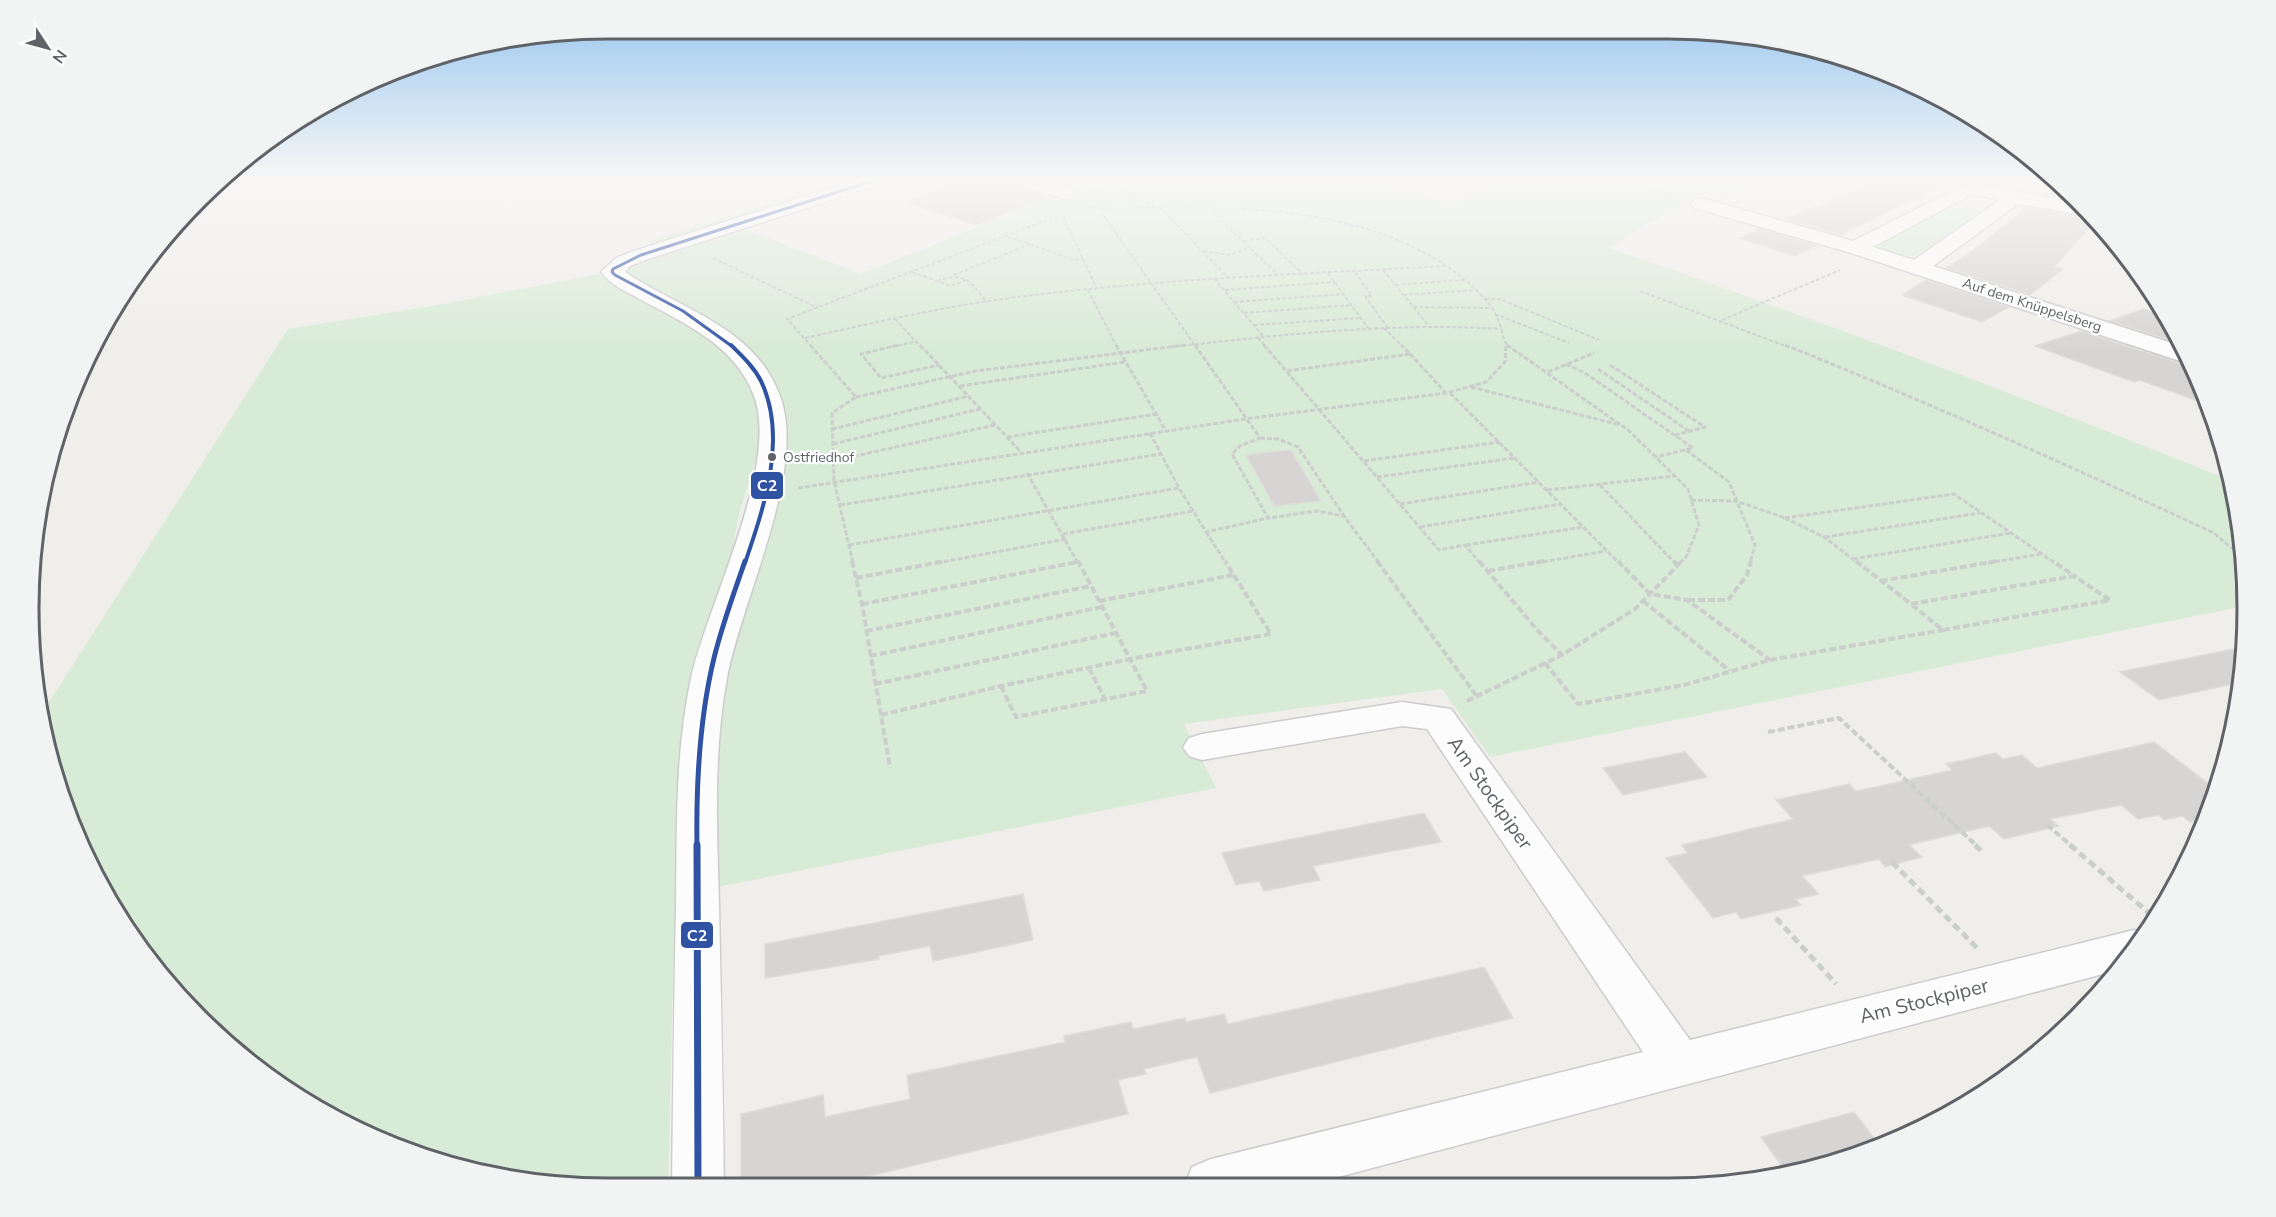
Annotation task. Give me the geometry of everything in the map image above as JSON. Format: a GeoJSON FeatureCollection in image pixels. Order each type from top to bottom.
{"type":"FeatureCollection","features":[{"type":"Feature","properties":{"kind":"street"},"geometry":{"type":"LineString","coordinates":[[695,238],[641,255],[613,269],[612,272],[708,328],[736,350],[763,387],[769,404],[772,427],[768,477],[716,650],[704,705],[698,759],[698,1178]]}},
{"type":"Feature","properties":{"kind":"street","name":"Auf dem Knüppelsberg"},"geometry":{"type":"LineString","coordinates":[[1819,238],[2175,352]]}},
{"type":"Feature","properties":{"kind":"street"},"geometry":{"type":"LineString","coordinates":[[1855,248],[1875,238]]}},
{"type":"Feature","properties":{"kind":"street"},"geometry":{"type":"LineString","coordinates":[[1917,268],[1960,238]]}},
{"type":"Feature","properties":{"kind":"street"},"geometry":{"type":"LineString","coordinates":[[1202,747],[1402,714],[1438,718]]}},
{"type":"Feature","properties":{"kind":"street","name":"Am Stockpiper"},"geometry":{"type":"LineString","coordinates":[[1438,718],[1679,1064]]}},
{"type":"Feature","properties":{"kind":"street","name":"Am Stockpiper"},"geometry":{"type":"LineString","coordinates":[[1238,1178],[2122,951]]}},
{"type":"Feature","properties":{"kind":"path"},"geometry":{"type":"LineString","coordinates":[[856,397],[788,320],[1000,238]]}},
{"type":"Feature","properties":{"kind":"path"},"geometry":{"type":"LineString","coordinates":[[1011,238],[1072,260],[1083,259]]}},
{"type":"Feature","properties":{"kind":"path"},"geometry":{"type":"LineString","coordinates":[[1073,238],[1097,289]]}},
{"type":"Feature","properties":{"kind":"path"},"geometry":{"type":"LineString","coordinates":[[1119,238],[1260,438]]}},
{"type":"Feature","properties":{"kind":"path"},"geometry":{"type":"LineString","coordinates":[[1189,238],[1227,277]]}},
{"type":"Feature","properties":{"kind":"path"},"geometry":{"type":"LineString","coordinates":[[1241,238],[1278,275]]}},
{"type":"Feature","properties":{"kind":"path"},"geometry":{"type":"LineString","coordinates":[[1244,241],[1265,238],[1303,274]]}},
{"type":"Feature","properties":{"kind":"path"},"geometry":{"type":"LineString","coordinates":[[834,482],[1245,419],[1448,393],[1486,382],[1505,362],[1506,345],[1495,314],[1478,290],[1447,266],[1393,238]]}},
{"type":"Feature","properties":{"kind":"path"},"geometry":{"type":"LineString","coordinates":[[937,281],[1030,244]]}},
{"type":"Feature","properties":{"kind":"path"},"geometry":{"type":"LineString","coordinates":[[1202,251],[1230,255],[1250,248]]}},
{"type":"Feature","properties":{"kind":"path"},"geometry":{"type":"LineString","coordinates":[[1722,320],[1875,254]]}},
{"type":"Feature","properties":{"kind":"path"},"geometry":{"type":"LineString","coordinates":[[712,257],[818,308]]}},
{"type":"Feature","properties":{"kind":"path"},"geometry":{"type":"LineString","coordinates":[[804,338],[987,302],[1088,290],[1227,277],[1447,266]]}},
{"type":"Feature","properties":{"kind":"path"},"geometry":{"type":"LineString","coordinates":[[1383,270],[1428,326]]}},
{"type":"Feature","properties":{"kind":"path"},"geometry":{"type":"LineString","coordinates":[[912,272],[951,286],[967,279]]}},
{"type":"Feature","properties":{"kind":"path"},"geometry":{"type":"LineString","coordinates":[[1355,272],[1372,296],[1365,296],[1385,327],[1650,594],[1687,600],[1728,600],[1747,575],[1755,545],[1729,482],[1686,450]]}},
{"type":"Feature","properties":{"kind":"path"},"geometry":{"type":"LineString","coordinates":[[1328,273],[1369,328]]}},
{"type":"Feature","properties":{"kind":"path"},"geometry":{"type":"LineString","coordinates":[[954,275],[967,279],[987,302]]}},
{"type":"Feature","properties":{"kind":"path"},"geometry":{"type":"LineString","coordinates":[[1214,278],[1263,337]]}},
{"type":"Feature","properties":{"kind":"path"},"geometry":{"type":"LineString","coordinates":[[1395,285],[1465,280]]}},
{"type":"Feature","properties":{"kind":"path"},"geometry":{"type":"LineString","coordinates":[[1225,290],[1335,282]]}},
{"type":"Feature","properties":{"kind":"path"},"geometry":{"type":"LineString","coordinates":[[1088,290],[1120,353],[1166,431]]}},
{"type":"Feature","properties":{"kind":"path"},"geometry":{"type":"LineString","coordinates":[[1403,295],[1478,290]]}},
{"type":"Feature","properties":{"kind":"path"},"geometry":{"type":"LineString","coordinates":[[1640,291],[1722,320],[1869,378],[1986,428],[2214,533],[2234,549]]}},
{"type":"Feature","properties":{"kind":"path"},"geometry":{"type":"LineString","coordinates":[[1234,302],[1344,294]]}},
{"type":"Feature","properties":{"kind":"path"},"geometry":{"type":"LineString","coordinates":[[1484,299],[1500,299],[1599,340]]}},
{"type":"Feature","properties":{"kind":"path"},"geometry":{"type":"LineString","coordinates":[[1244,313],[1352,305]]}},
{"type":"Feature","properties":{"kind":"path"},"geometry":{"type":"LineString","coordinates":[[1413,307],[1491,308]]}},
{"type":"Feature","properties":{"kind":"path"},"geometry":{"type":"LineString","coordinates":[[1495,314],[1569,343]]}},
{"type":"Feature","properties":{"kind":"path"},"geometry":{"type":"LineString","coordinates":[[1254,326],[1361,318]]}},
{"type":"Feature","properties":{"kind":"path"},"geometry":{"type":"LineString","coordinates":[[895,319],[1021,453]]}},
{"type":"Feature","properties":{"kind":"path"},"geometry":{"type":"LineString","coordinates":[[890,768],[862,604],[834,482],[831,413],[856,397],[901,384],[1022,364],[1318,330],[1450,325],[1501,329]]}},
{"type":"Feature","properties":{"kind":"path"},"geometry":{"type":"LineString","coordinates":[[1257,337],[1321,409],[1439,550],[1583,527]]}},
{"type":"Feature","properties":{"kind":"path"},"geometry":{"type":"LineString","coordinates":[[917,341],[861,354],[881,378],[939,365]]}},
{"type":"Feature","properties":{"kind":"path"},"geometry":{"type":"LineString","coordinates":[[1438,718],[1476,695],[1562,655],[1635,609],[1686,556],[1699,525],[1688,489],[1623,426],[1506,345]]}},
{"type":"Feature","properties":{"kind":"path"},"geometry":{"type":"LineString","coordinates":[[1547,372],[1594,353]]}},
{"type":"Feature","properties":{"kind":"path"},"geometry":{"type":"LineString","coordinates":[[1287,371],[1410,354]]}},
{"type":"Feature","properties":{"kind":"path"},"geometry":{"type":"LineString","coordinates":[[960,386],[1125,362]]}},
{"type":"Feature","properties":{"kind":"path"},"geometry":{"type":"LineString","coordinates":[[1566,364],[1585,373],[1693,448],[1656,457]]}},
{"type":"Feature","properties":{"kind":"path"},"geometry":{"type":"LineString","coordinates":[[1610,365],[1705,427],[1674,435]]}},
{"type":"Feature","properties":{"kind":"path"},"geometry":{"type":"LineString","coordinates":[[1598,369],[1689,431]]}},
{"type":"Feature","properties":{"kind":"path"},"geometry":{"type":"LineString","coordinates":[[1470,387],[1623,426]]}},
{"type":"Feature","properties":{"kind":"path"},"geometry":{"type":"LineString","coordinates":[[832,429],[969,396]]}},
{"type":"Feature","properties":{"kind":"path"},"geometry":{"type":"LineString","coordinates":[[833,444],[980,409]]}},
{"type":"Feature","properties":{"kind":"path"},"geometry":{"type":"LineString","coordinates":[[1006,437],[1157,414]]}},
{"type":"Feature","properties":{"kind":"path"},"geometry":{"type":"LineString","coordinates":[[833,461],[995,425]]}},
{"type":"Feature","properties":{"kind":"path"},"geometry":{"type":"LineString","coordinates":[[880,715],[1001,686],[1130,659],[1271,634],[1179,488],[1150,433]]}},
{"type":"Feature","properties":{"kind":"path"},"geometry":{"type":"LineString","coordinates":[[1268,518],[1232,454],[1240,446],[1260,438],[1278,439],[1298,447],[1344,516],[1476,695]]}},
{"type":"Feature","properties":{"kind":"path"},"geometry":{"type":"LineString","coordinates":[[1363,461],[1499,442]]}},
{"type":"Feature","properties":{"kind":"path"},"geometry":{"type":"LineString","coordinates":[[840,505],[1027,473],[1161,454]]}},
{"type":"Feature","properties":{"kind":"path"},"geometry":{"type":"LineString","coordinates":[[1376,477],[1515,458]]}},
{"type":"Feature","properties":{"kind":"path"},"geometry":{"type":"LineString","coordinates":[[1001,686],[1016,717],[1147,691],[1050,510],[1027,473]]}},
{"type":"Feature","properties":{"kind":"path"},"geometry":{"type":"LineString","coordinates":[[1547,490],[1675,476]]}},
{"type":"Feature","properties":{"kind":"path"},"geometry":{"type":"LineString","coordinates":[[1399,504],[1539,482]]}},
{"type":"Feature","properties":{"kind":"path"},"geometry":{"type":"LineString","coordinates":[[1600,484],[1677,565]]}},
{"type":"Feature","properties":{"kind":"path"},"geometry":{"type":"LineString","coordinates":[[849,545],[1179,488]]}},
{"type":"Feature","properties":{"kind":"path"},"geometry":{"type":"LineString","coordinates":[[1545,663],[1578,704],[1684,685],[1770,660],[2110,600],[1954,494],[1785,519]]}},
{"type":"Feature","properties":{"kind":"path"},"geometry":{"type":"LineString","coordinates":[[1692,500],[1736,501],[1785,519],[1824,537],[1943,630]]}},
{"type":"Feature","properties":{"kind":"path"},"geometry":{"type":"LineString","coordinates":[[1419,527],[1560,504]]}},
{"type":"Feature","properties":{"kind":"path"},"geometry":{"type":"LineString","coordinates":[[856,578],[1193,511]]}},
{"type":"Feature","properties":{"kind":"path"},"geometry":{"type":"LineString","coordinates":[[1206,532],[1268,518],[1317,511],[1344,516]]}},
{"type":"Feature","properties":{"kind":"path"},"geometry":{"type":"LineString","coordinates":[[1824,537],[1982,513]]}},
{"type":"Feature","properties":{"kind":"path"},"geometry":{"type":"LineString","coordinates":[[1852,559],[2011,533]]}},
{"type":"Feature","properties":{"kind":"path"},"geometry":{"type":"LineString","coordinates":[[1465,545],[1538,632],[1562,655]]}},
{"type":"Feature","properties":{"kind":"path"},"geometry":{"type":"LineString","coordinates":[[1487,571],[1606,550]]}},
{"type":"Feature","properties":{"kind":"path"},"geometry":{"type":"LineString","coordinates":[[1881,581],[2041,554]]}},
{"type":"Feature","properties":{"kind":"path"},"geometry":{"type":"LineString","coordinates":[[862,604],[1078,562]]}},
{"type":"Feature","properties":{"kind":"path"},"geometry":{"type":"LineString","coordinates":[[1099,601],[1233,575]]}},
{"type":"Feature","properties":{"kind":"path"},"geometry":{"type":"LineString","coordinates":[[1911,604],[2074,576]]}},
{"type":"Feature","properties":{"kind":"path"},"geometry":{"type":"LineString","coordinates":[[866,631],[1091,586]]}},
{"type":"Feature","properties":{"kind":"path"},"geometry":{"type":"LineString","coordinates":[[1687,600],[1770,660]]}},
{"type":"Feature","properties":{"kind":"path"},"geometry":{"type":"LineString","coordinates":[[1643,601],[1731,671]]}},
{"type":"Feature","properties":{"kind":"path"},"geometry":{"type":"LineString","coordinates":[[870,656],[1102,607]]}},
{"type":"Feature","properties":{"kind":"path"},"geometry":{"type":"LineString","coordinates":[[875,684],[1116,633]]}},
{"type":"Feature","properties":{"kind":"path"},"geometry":{"type":"LineString","coordinates":[[1089,668],[1105,699]]}},
{"type":"Feature","properties":{"kind":"path"},"geometry":{"type":"LineString","coordinates":[[1768,732],[1839,718],[1984,853]]}},
{"type":"Feature","properties":{"kind":"path"},"geometry":{"type":"LineString","coordinates":[[2048,825],[2148,913]]}},
{"type":"Feature","properties":{"kind":"path"},"geometry":{"type":"LineString","coordinates":[[1892,861],[2009,980]]}},
{"type":"Feature","properties":{"kind":"path"},"geometry":{"type":"LineString","coordinates":[[1776,918],[1865,1017]]}},
{"type":"Feature","properties":{"kind":"green space"},"geometry":{"type":"Polygon","coordinates":[[[658,238],[679,238],[656,245],[648,241],[658,238]]]}},
{"type":"Feature","properties":{"kind":"green space","name":"Ostfriedhof"},"geometry":{"type":"Polygon","coordinates":[[[719,238],[768,238],[861,274],[951,238],[1626,238],[1609,248],[1922,360],[2222,477],[2232,534],[2237,608],[1490,757],[1442,689],[1184,724],[1216,788],[717,887],[711,768],[719,701],[784,471],[785,456],[754,354],[740,340],[626,272],[631,267],[719,238]]]}},
{"type":"Feature","properties":{"kind":"green space"},"geometry":{"type":"Polygon","coordinates":[[[1889,238],[1948,238],[1915,256],[1900,255],[1878,249],[1875,245],[1889,238]]]}},
{"type":"Feature","properties":{"kind":"green space"},"geometry":{"type":"Polygon","coordinates":[[[598,274],[692,326],[714,342],[733,359],[748,380],[758,405],[760,433],[758,448],[709,628],[697,684],[690,739],[676,915],[668,1178],[571,1177],[497,1167],[461,1159],[391,1135],[324,1102],[292,1082],[233,1037],[206,1011],[180,984],[135,925],[115,893],[82,826],[58,756],[47,705],[288,329],[438,305],[598,274]]]}},
{"type":"Feature","properties":{"kind":"building"},"geometry":{"type":"Polygon","coordinates":[[[1739,238],[1791,238],[1817,245],[1795,256],[1739,238]]]}},
{"type":"Feature","properties":{"kind":"building"},"geometry":{"type":"Polygon","coordinates":[[[1989,238],[2081,238],[2054,267],[2063,269],[2030,295],[1946,268],[1989,238]]]}},
{"type":"Feature","properties":{"kind":"building"},"geometry":{"type":"Polygon","coordinates":[[[1926,280],[2009,307],[1982,322],[1902,295],[1926,280]]]}},
{"type":"Feature","properties":{"kind":"building"},"geometry":{"type":"Polygon","coordinates":[[[2144,309],[2154,312],[2169,340],[2110,321],[2144,309]]]}},
{"type":"Feature","properties":{"kind":"building"},"geometry":{"type":"Polygon","coordinates":[[[2081,331],[2181,363],[2198,401],[2139,380],[2134,382],[2035,346],[2081,331]]]}},
{"type":"Feature","properties":{"kind":"building"},"geometry":{"type":"Polygon","coordinates":[[[1291,450],[1321,501],[1274,506],[1246,455],[1291,450]]]}},
{"type":"Feature","properties":{"kind":"building"},"geometry":{"type":"Polygon","coordinates":[[[2236,649],[2232,684],[2159,700],[2120,672],[2236,649]]]}},
{"type":"Feature","properties":{"kind":"building"},"geometry":{"type":"Polygon","coordinates":[[[2154,742],[2209,784],[2196,821],[2190,822],[2182,816],[2164,820],[2159,815],[2138,819],[2121,805],[2050,819],[2059,826],[2004,839],[1989,826],[1909,845],[1922,857],[1885,867],[1879,859],[1802,876],[1819,894],[1795,899],[1801,905],[1741,919],[1736,912],[1713,918],[1666,858],[1687,853],[1682,845],[1793,819],[1776,800],[1849,784],[1856,791],[1876,787],[1952,770],[1946,764],[1996,753],[2003,759],[2022,755],[2037,768],[2154,742]]]}},
{"type":"Feature","properties":{"kind":"building"},"geometry":{"type":"Polygon","coordinates":[[[1685,752],[1707,777],[1623,795],[1603,768],[1685,752]]]}},
{"type":"Feature","properties":{"kind":"building"},"geometry":{"type":"Polygon","coordinates":[[[1424,813],[1441,842],[1313,866],[1320,880],[1264,891],[1259,881],[1236,885],[1222,853],[1424,813]]]}},
{"type":"Feature","properties":{"kind":"building"},"geometry":{"type":"Polygon","coordinates":[[[1023,894],[1033,940],[933,961],[930,946],[879,956],[879,959],[765,978],[765,944],[1023,894]]]}},
{"type":"Feature","properties":{"kind":"building"},"geometry":{"type":"Polygon","coordinates":[[[1484,967],[1513,1018],[1210,1093],[1197,1057],[1144,1069],[1146,1074],[1118,1080],[1128,1114],[861,1178],[741,1178],[741,1114],[823,1095],[825,1117],[910,1099],[907,1075],[1065,1042],[1064,1036],[1131,1022],[1133,1029],[1185,1018],[1186,1022],[1224,1014],[1228,1024],[1484,967]]]}},
{"type":"Feature","properties":{"kind":"building"},"geometry":{"type":"Polygon","coordinates":[[[1854,1112],[1875,1139],[1815,1159],[1782,1166],[1761,1137],[1854,1112]]]}},
{"type":"Feature","properties":{"kind":"transit line","name":"C2"},"geometry":{"type":"LineString","coordinates":[[613,269],[641,255],[695,238]]}},
{"type":"Feature","properties":{"kind":"transit line","name":"C2"},"geometry":{"type":"LineString","coordinates":[[613,269],[612,272],[615,275],[683,311],[706,326],[746,360],[760,380],[769,403],[773,430],[772,457],[767,485],[752,542],[716,648],[699,748],[696,818],[698,1178]]}},
{"type":"Feature","properties":{"kind":"place","name":"Ostfriedhof"},"geometry":{"type":"Point","coordinates":[772,457]}}]}
